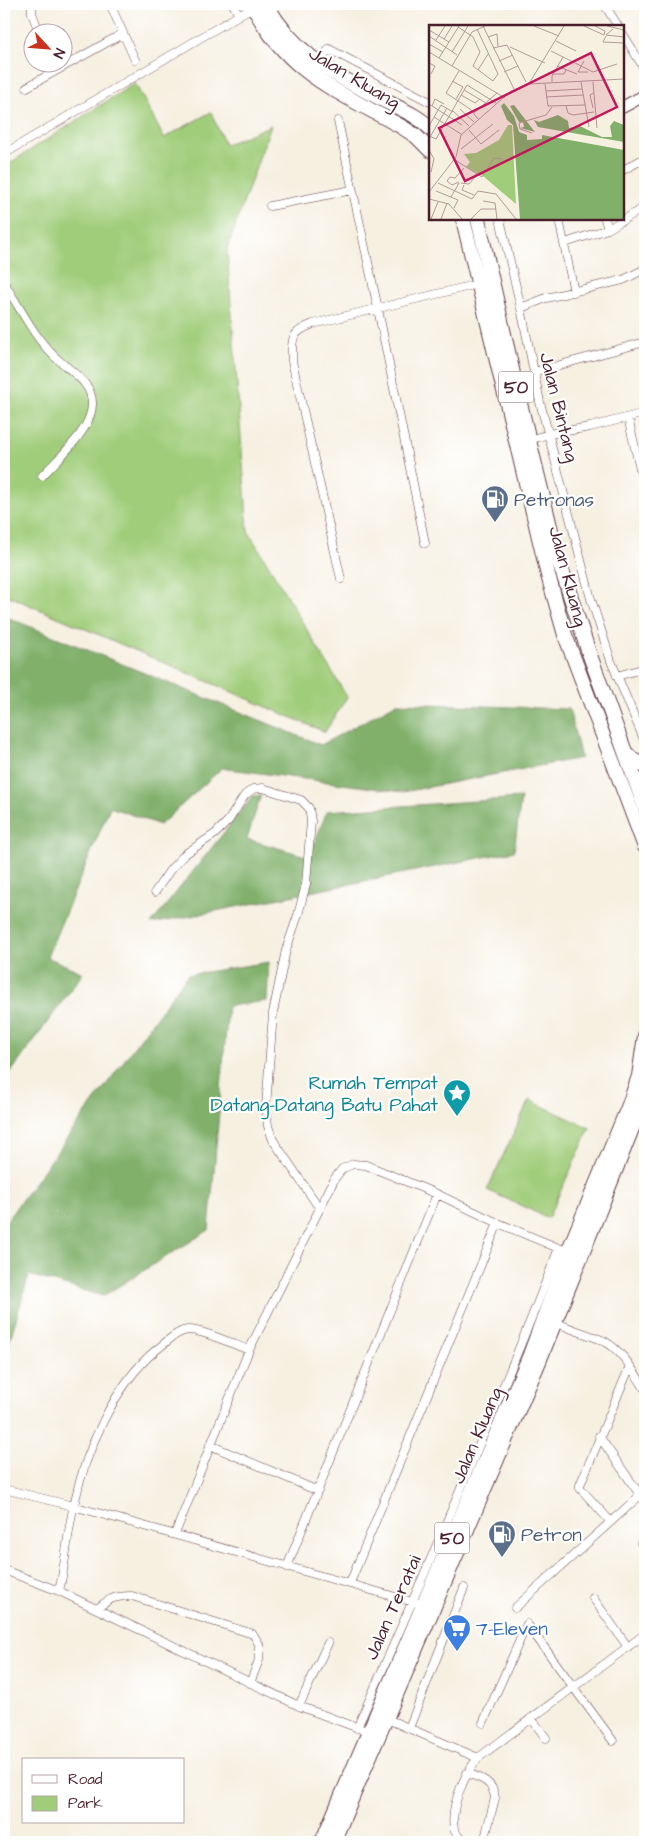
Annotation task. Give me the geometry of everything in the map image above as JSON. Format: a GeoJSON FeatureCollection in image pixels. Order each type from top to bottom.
{"type":"FeatureCollection","features":[{"type":"Feature","properties":{"kind":"highway","name":"Jalan Kluang"},"geometry":{"type":"LineString","coordinates":[[257,4],[300,49],[319,63],[348,81],[410,113],[429,127]]}},
{"type":"Feature","properties":{"kind":"highway","name":"Jalan Kluang"},"geometry":{"type":"LineString","coordinates":[[257,4],[262,23],[277,44],[303,69],[315,78],[402,127],[429,149]]}},
{"type":"Feature","properties":{"kind":"highway","name":"Jalan Kluang"},"geometry":{"type":"LineString","coordinates":[[463,220],[552,592],[565,635],[645,807]]}},
{"type":"Feature","properties":{"kind":"highway","name":"Jalan Kluang"},"geometry":{"type":"LineString","coordinates":[[478,220],[557,555],[572,604],[635,784],[645,847]]}},
{"type":"Feature","properties":{"kind":"highway"},"geometry":{"type":"LineString","coordinates":[[623,749],[632,760],[645,766]]}},
{"type":"Feature","properties":{"kind":"highway","name":"Jalan Kluang"},"geometry":{"type":"LineString","coordinates":[[333,1842],[556,1322],[642,1096],[639,1076],[645,1036]]}},
{"type":"Feature","properties":{"kind":"highway","name":"Jalan Kluang"},"geometry":{"type":"LineString","coordinates":[[322,1842],[363,1730],[476,1465],[530,1355],[564,1250],[642,1096]]}},
{"type":"Feature","properties":{"kind":"highway"},"geometry":{"type":"LineString","coordinates":[[564,1250],[579,1249],[589,1236]]}},
{"type":"Feature","properties":{"kind":"street"},"geometry":{"type":"LineString","coordinates":[[32,4],[32,13],[35,22]]}},
{"type":"Feature","properties":{"kind":"street"},"geometry":{"type":"LineString","coordinates":[[110,4],[135,60]]}},
{"type":"Feature","properties":{"kind":"street"},"geometry":{"type":"LineString","coordinates":[[233,4],[238,15]]}},
{"type":"Feature","properties":{"kind":"street"},"geometry":{"type":"LineString","coordinates":[[4,152],[257,4]]}},
{"type":"Feature","properties":{"kind":"street"},"geometry":{"type":"LineString","coordinates":[[616,4],[606,7],[617,25]]}},
{"type":"Feature","properties":{"kind":"street"},"geometry":{"type":"LineString","coordinates":[[72,58],[122,34]]}},
{"type":"Feature","properties":{"kind":"street"},"geometry":{"type":"LineString","coordinates":[[624,36],[645,70]]}},
{"type":"Feature","properties":{"kind":"street"},"geometry":{"type":"LineString","coordinates":[[319,63],[329,49],[429,101]]}},
{"type":"Feature","properties":{"kind":"street"},"geometry":{"type":"LineString","coordinates":[[27,86],[47,72]]}},
{"type":"Feature","properties":{"kind":"street"},"geometry":{"type":"LineString","coordinates":[[624,106],[645,95]]}},
{"type":"Feature","properties":{"kind":"street"},"geometry":{"type":"LineString","coordinates":[[338,121],[425,543]]}},
{"type":"Feature","properties":{"kind":"street"},"geometry":{"type":"LineString","coordinates":[[624,169],[645,158]]}},
{"type":"Feature","properties":{"kind":"street"},"geometry":{"type":"LineString","coordinates":[[270,206],[352,190]]}},
{"type":"Feature","properties":{"kind":"street"},"geometry":{"type":"LineString","coordinates":[[624,219],[645,207]]}},
{"type":"Feature","properties":{"kind":"street","name":"Jalan Bintang"},"geometry":{"type":"LineString","coordinates":[[500,220],[534,372],[591,598],[617,676],[645,742]]}},
{"type":"Feature","properties":{"kind":"street"},"geometry":{"type":"LineString","coordinates":[[559,220],[574,292]]}},
{"type":"Feature","properties":{"kind":"street"},"geometry":{"type":"LineString","coordinates":[[605,220],[608,229]]}},
{"type":"Feature","properties":{"kind":"street"},"geometry":{"type":"LineString","coordinates":[[565,243],[608,229],[623,220]]}},
{"type":"Feature","properties":{"kind":"street"},"geometry":{"type":"LineString","coordinates":[[521,308],[546,298],[623,280],[645,269]]}},
{"type":"Feature","properties":{"kind":"street"},"geometry":{"type":"LineString","coordinates":[[4,283],[50,352],[84,383],[92,403],[90,418],[84,430],[42,476]]}},
{"type":"Feature","properties":{"kind":"street"},"geometry":{"type":"LineString","coordinates":[[341,579],[292,361],[292,341],[298,330],[313,324],[478,284]]}},
{"type":"Feature","properties":{"kind":"street"},"geometry":{"type":"LineString","coordinates":[[534,372],[645,342]]}},
{"type":"Feature","properties":{"kind":"street"},"geometry":{"type":"LineString","coordinates":[[529,440],[645,414]]}},
{"type":"Feature","properties":{"kind":"street"},"geometry":{"type":"LineString","coordinates":[[628,418],[645,490]]}},
{"type":"Feature","properties":{"kind":"street"},"geometry":{"type":"LineString","coordinates":[[617,676],[645,668]]}},
{"type":"Feature","properties":{"kind":"street"},"geometry":{"type":"LineString","coordinates":[[156,892],[170,870],[184,854],[215,834],[228,821],[244,795],[253,789],[263,788],[301,800],[309,808],[310,821],[306,884],[286,950],[273,1013],[266,1107],[268,1126],[273,1140],[320,1209]]}},
{"type":"Feature","properties":{"kind":"street"},"geometry":{"type":"LineString","coordinates":[[175,1534],[249,1350],[271,1302],[335,1178],[342,1169],[353,1164],[366,1165],[564,1250]]}},
{"type":"Feature","properties":{"kind":"street"},"geometry":{"type":"LineString","coordinates":[[287,1567],[437,1194]]}},
{"type":"Feature","properties":{"kind":"street"},"geometry":{"type":"LineString","coordinates":[[350,1583],[498,1223]]}},
{"type":"Feature","properties":{"kind":"street"},"geometry":{"type":"LineString","coordinates":[[556,1322],[604,1341],[618,1352],[630,1366],[645,1389]]}},
{"type":"Feature","properties":{"kind":"street"},"geometry":{"type":"LineString","coordinates":[[59,1591],[74,1506],[83,1468],[94,1442],[122,1388],[140,1365],[177,1334],[190,1330],[213,1336],[249,1350]]}},
{"type":"Feature","properties":{"kind":"street"},"geometry":{"type":"LineString","coordinates":[[610,1521],[580,1488],[580,1482],[630,1366]]}},
{"type":"Feature","properties":{"kind":"street"},"geometry":{"type":"LineString","coordinates":[[515,1608],[643,1493],[599,1436]]}},
{"type":"Feature","properties":{"kind":"street"},"geometry":{"type":"LineString","coordinates":[[210,1445],[318,1491]]}},
{"type":"Feature","properties":{"kind":"street"},"geometry":{"type":"LineString","coordinates":[[4,1490],[74,1506],[287,1567],[350,1583],[418,1604]]}},
{"type":"Feature","properties":{"kind":"street"},"geometry":{"type":"LineString","coordinates":[[4,1570],[59,1591],[299,1706],[363,1730]]}},
{"type":"Feature","properties":{"kind":"street"},"geometry":{"type":"LineString","coordinates":[[409,1728],[464,1588]]}},
{"type":"Feature","properties":{"kind":"street"},"geometry":{"type":"LineString","coordinates":[[97,1609],[109,1599],[120,1596],[132,1596],[252,1634],[260,1644],[259,1660],[250,1683]]}},
{"type":"Feature","properties":{"kind":"street"},"geometry":{"type":"LineString","coordinates":[[593,1598],[628,1647]]}},
{"type":"Feature","properties":{"kind":"street"},"geometry":{"type":"LineString","coordinates":[[483,1723],[527,1624],[613,1741]]}},
{"type":"Feature","properties":{"kind":"street"},"geometry":{"type":"LineString","coordinates":[[462,1842],[454,1830],[456,1806],[466,1773],[478,1758],[645,1634]]}},
{"type":"Feature","properties":{"kind":"street"},"geometry":{"type":"LineString","coordinates":[[299,1706],[328,1643]]}},
{"type":"Feature","properties":{"kind":"street"},"geometry":{"type":"LineString","coordinates":[[385,1718],[478,1758]]}},
{"type":"Feature","properties":{"kind":"street"},"geometry":{"type":"LineString","coordinates":[[531,1718],[546,1738]]}},
{"type":"Feature","properties":{"kind":"street"},"geometry":{"type":"LineString","coordinates":[[466,1773],[486,1780],[494,1791],[495,1798],[484,1842]]}},
{"type":"Feature","properties":{"kind":"green space"},"geometry":{"type":"Polygon","coordinates":[[[135,83],[164,138],[211,112],[225,145],[271,125],[227,249],[248,531],[347,697],[325,732],[4,594],[4,167],[135,83]]]}},
{"type":"Feature","properties":{"kind":"green space"},"geometry":{"type":"Polygon","coordinates":[[[4,616],[321,745],[397,703],[569,709],[581,758],[403,792],[222,768],[160,825],[110,807],[47,957],[83,973],[4,1082],[4,616]]]}},
{"type":"Feature","properties":{"kind":"green space"},"geometry":{"type":"Polygon","coordinates":[[[261,795],[247,839],[309,857],[327,811],[521,798],[514,851],[151,924],[253,796],[261,795]]]}},
{"type":"Feature","properties":{"kind":"green space"},"geometry":{"type":"Polygon","coordinates":[[[269,962],[267,1001],[228,1006],[209,1230],[103,1296],[29,1275],[4,1360],[4,1224],[187,975],[269,962]]]}},
{"type":"Feature","properties":{"kind":"green space"},"geometry":{"type":"Polygon","coordinates":[[[529,1100],[590,1128],[548,1218],[487,1190],[529,1100]]]}},
{"type":"Feature","properties":{"kind":"place","name":"Petronas"},"geometry":{"type":"Point","coordinates":[495,523]}},
{"type":"Feature","properties":{"kind":"place","name":"Rumah Tempat Datang-Datang Batu Pahat"},"geometry":{"type":"Point","coordinates":[457,1117]}},
{"type":"Feature","properties":{"kind":"place","name":"Petron"},"geometry":{"type":"Point","coordinates":[502,1558]}},
{"type":"Feature","properties":{"kind":"place","name":"7-Eleven"},"geometry":{"type":"Point","coordinates":[457,1652]}}]}
